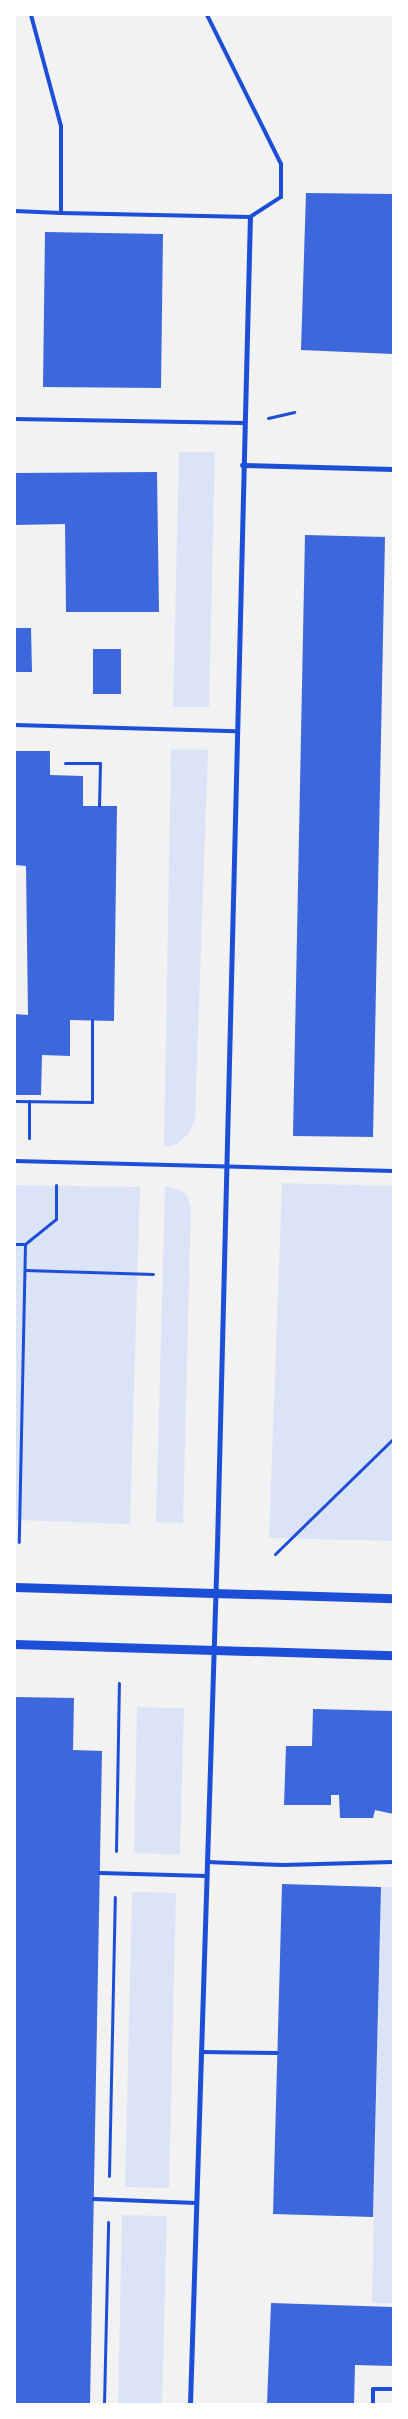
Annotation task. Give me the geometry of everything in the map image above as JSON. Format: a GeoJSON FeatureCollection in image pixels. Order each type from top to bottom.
{"type":"FeatureCollection","features":[{"type":"Feature","properties":{"kind":"street"},"geometry":{"type":"LineString","coordinates":[[190,2404],[215,1593],[243,423],[250,217]]}},
{"type":"Feature","properties":{"kind":"street"},"geometry":{"type":"LineString","coordinates":[[242,465],[393,469]]}},
{"type":"Feature","properties":{"kind":"street"},"geometry":{"type":"LineString","coordinates":[[15,1587],[393,1598]]}},
{"type":"Feature","properties":{"kind":"street"},"geometry":{"type":"LineString","coordinates":[[15,1644],[393,1655]]}},
{"type":"Feature","properties":{"kind":"lane"},"geometry":{"type":"LineString","coordinates":[[31,15],[61,126],[61,213]]}},
{"type":"Feature","properties":{"kind":"lane"},"geometry":{"type":"LineString","coordinates":[[15,211],[250,217],[282,197],[282,164],[207,15]]}},
{"type":"Feature","properties":{"kind":"lane"},"geometry":{"type":"LineString","coordinates":[[15,419],[243,423]]}},
{"type":"Feature","properties":{"kind":"lane"},"geometry":{"type":"LineString","coordinates":[[15,725],[236,731]]}},
{"type":"Feature","properties":{"kind":"lane"},"geometry":{"type":"LineString","coordinates":[[15,1161],[393,1171]]}},
{"type":"Feature","properties":{"kind":"lane"},"geometry":{"type":"LineString","coordinates":[[207,1862],[282,1865],[393,1862]]}},
{"type":"Feature","properties":{"kind":"lane"},"geometry":{"type":"LineString","coordinates":[[100,1872],[206,1876]]}},
{"type":"Feature","properties":{"kind":"lane"},"geometry":{"type":"LineString","coordinates":[[201,2052],[277,2053]]}},
{"type":"Feature","properties":{"kind":"lane"},"geometry":{"type":"LineString","coordinates":[[94,2200],[196,2203]]}},
{"type":"Feature","properties":{"kind":"lane"},"geometry":{"type":"LineString","coordinates":[[373,2404],[373,2388],[393,2389]]}},
{"type":"Feature","properties":{"kind":"path"},"geometry":{"type":"LineString","coordinates":[[66,763],[100,763],[99,806]]}},
{"type":"Feature","properties":{"kind":"path"},"geometry":{"type":"LineString","coordinates":[[15,1101],[92,1102],[92,1020]]}},
{"type":"Feature","properties":{"kind":"path"},"geometry":{"type":"LineString","coordinates":[[29,1101],[30,1113]]}},
{"type":"Feature","properties":{"kind":"path"},"geometry":{"type":"LineString","coordinates":[[15,1244],[25,1244],[56,1219],[56,1162]]}},
{"type":"Feature","properties":{"kind":"path"},"geometry":{"type":"LineString","coordinates":[[19,1542],[25,1244]]}},
{"type":"Feature","properties":{"kind":"path"},"geometry":{"type":"LineString","coordinates":[[25,1270],[153,1274]]}},
{"type":"Feature","properties":{"kind":"path"},"geometry":{"type":"LineString","coordinates":[[15,1416],[22,1416]]}},
{"type":"Feature","properties":{"kind":"path"},"geometry":{"type":"LineString","coordinates":[[275,1554],[393,1439]]}},
{"type":"Feature","properties":{"kind":"path"},"geometry":{"type":"LineString","coordinates":[[104,2404],[119,1683]]}},
{"type":"Feature","properties":{"kind":"shaded area"},"geometry":{"type":"Polygon","coordinates":[[[179,452],[215,452],[209,707],[173,707],[179,452]]]}},
{"type":"Feature","properties":{"kind":"shaded area"},"geometry":{"type":"Polygon","coordinates":[[[171,749],[208,750],[195,1119],[189,1133],[177,1144],[164,1147],[171,749]]]}},
{"type":"Feature","properties":{"kind":"shaded area"},"geometry":{"type":"Polygon","coordinates":[[[282,1183],[393,1186],[393,1541],[269,1538],[282,1183]]]}},
{"type":"Feature","properties":{"kind":"shaded area"},"geometry":{"type":"Polygon","coordinates":[[[15,1185],[140,1187],[130,1524],[15,1520],[15,1185]]]}},
{"type":"Feature","properties":{"kind":"shaded area"},"geometry":{"type":"Polygon","coordinates":[[[165,1186],[178,1189],[187,1196],[191,1208],[183,1523],[156,1522],[165,1186]]]}},
{"type":"Feature","properties":{"kind":"shaded area"},"geometry":{"type":"Polygon","coordinates":[[[137,1707],[184,1708],[180,1855],[134,1853],[137,1707]]]}},
{"type":"Feature","properties":{"kind":"shaded area"},"geometry":{"type":"Polygon","coordinates":[[[381,1887],[393,1887],[393,2303],[372,2303],[381,1887]]]}},
{"type":"Feature","properties":{"kind":"shaded area"},"geometry":{"type":"Polygon","coordinates":[[[132,1892],[176,1893],[169,2188],[125,2187],[132,1892]]]}},
{"type":"Feature","properties":{"kind":"shaded area"},"geometry":{"type":"Polygon","coordinates":[[[122,2215],[167,2216],[162,2404],[118,2404],[122,2215]]]}},
{"type":"Feature","properties":{"kind":"building"},"geometry":{"type":"Polygon","coordinates":[[[306,193],[393,194],[393,354],[301,350],[306,193]]]}},
{"type":"Feature","properties":{"kind":"building"},"geometry":{"type":"Polygon","coordinates":[[[45,232],[163,234],[161,388],[43,387],[45,232]]]}},
{"type":"Feature","properties":{"kind":"building"},"geometry":{"type":"Polygon","coordinates":[[[157,472],[159,612],[66,612],[65,524],[15,525],[15,473],[157,472]]]}},
{"type":"Feature","properties":{"kind":"building"},"geometry":{"type":"Polygon","coordinates":[[[305,535],[385,537],[373,1137],[293,1136],[305,535]]]}},
{"type":"Feature","properties":{"kind":"building"},"geometry":{"type":"Polygon","coordinates":[[[15,628],[31,628],[32,672],[15,672],[15,628]]]}},
{"type":"Feature","properties":{"kind":"building"},"geometry":{"type":"Polygon","coordinates":[[[93,649],[121,649],[121,694],[93,694],[93,649]]]}},
{"type":"Feature","properties":{"kind":"building"},"geometry":{"type":"Polygon","coordinates":[[[15,751],[50,751],[50,775],[83,776],[83,806],[117,806],[114,1021],[70,1020],[70,1056],[42,1055],[41,1095],[15,1095],[15,1014],[28,1015],[26,866],[15,865],[15,751]]]}},
{"type":"Feature","properties":{"kind":"building"},"geometry":{"type":"Polygon","coordinates":[[[15,1697],[74,1698],[73,1750],[102,1751],[90,2404],[15,2404],[15,1697]]]}},
{"type":"Feature","properties":{"kind":"building"},"geometry":{"type":"Polygon","coordinates":[[[313,1709],[393,1711],[393,1814],[375,1810],[373,1818],[340,1818],[339,1795],[331,1795],[331,1805],[284,1805],[286,1746],[312,1746],[313,1709]]]}},
{"type":"Feature","properties":{"kind":"building"},"geometry":{"type":"Polygon","coordinates":[[[282,1884],[381,1887],[373,2217],[273,2214],[282,1884]]]}},
{"type":"Feature","properties":{"kind":"building"},"geometry":{"type":"Polygon","coordinates":[[[271,2303],[393,2307],[393,2366],[355,2365],[354,2404],[267,2404],[271,2303]]]}}]}
